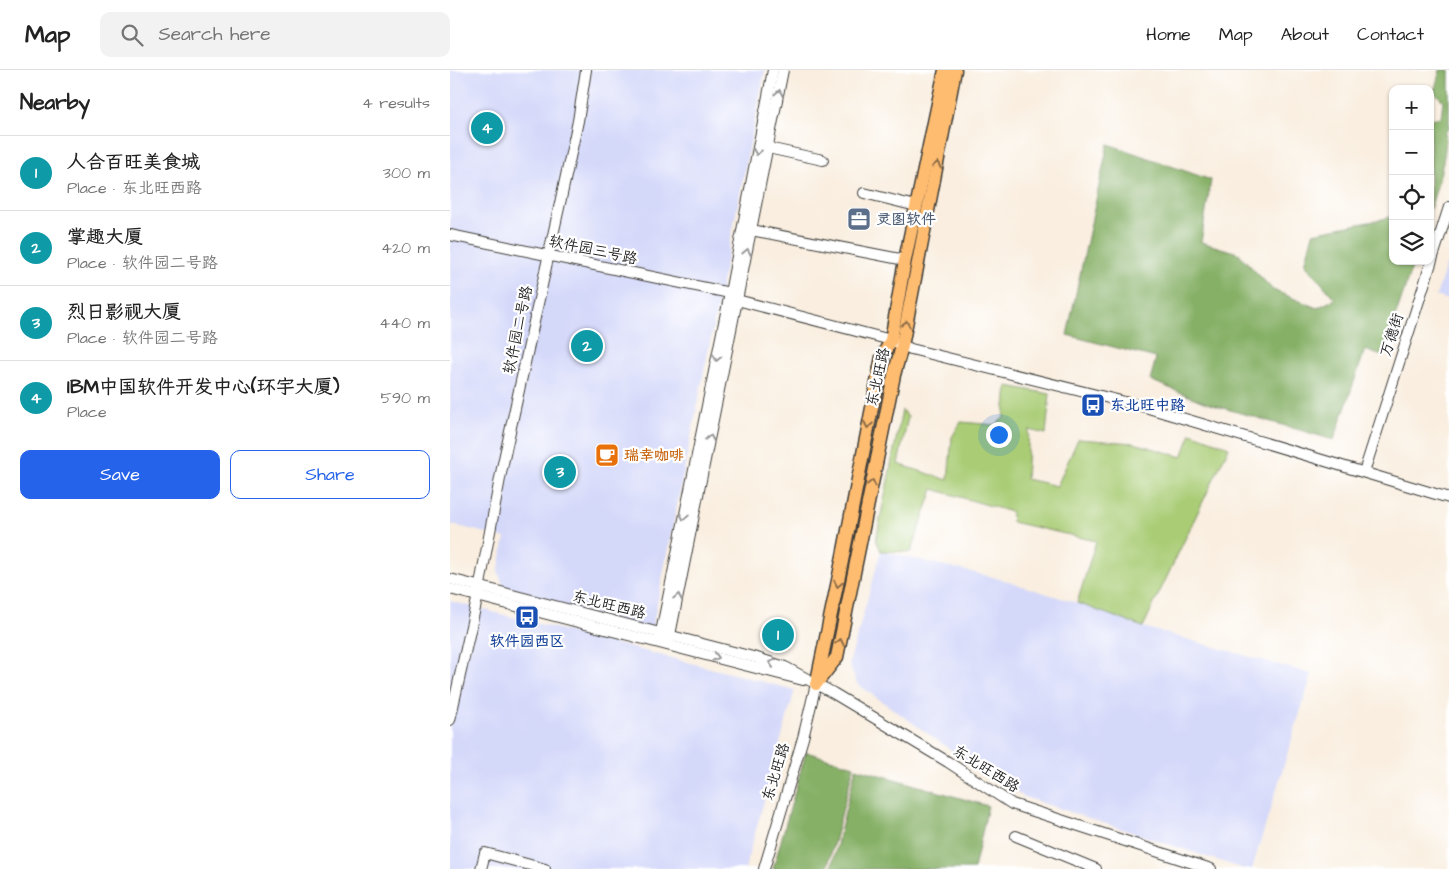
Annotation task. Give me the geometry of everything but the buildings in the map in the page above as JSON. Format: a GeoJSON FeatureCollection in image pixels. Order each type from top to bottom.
{"type":"FeatureCollection","features":[{"type":"Feature","properties":{"kind":"main road","name":"东北旺路"},"geometry":{"type":"LineString","coordinates":[[896,343],[905,260],[945,70]]}},
{"type":"Feature","properties":{"kind":"main road","name":"东北旺路"},"geometry":{"type":"LineString","coordinates":[[816,684],[838,584],[882,358],[896,343],[955,70]]}},
{"type":"Feature","properties":{"kind":"street","name":"软件园二号路"},"geometry":{"type":"LineString","coordinates":[[450,720],[502,468],[578,121],[586,70]]}},
{"type":"Feature","properties":{"kind":"street"},"geometry":{"type":"LineString","coordinates":[[664,639],[734,297],[773,70]]}},
{"type":"Feature","properties":{"kind":"street"},"geometry":{"type":"LineString","coordinates":[[734,297],[752,230],[784,70]]}},
{"type":"Feature","properties":{"kind":"street"},"geometry":{"type":"LineString","coordinates":[[768,148],[823,160]]}},
{"type":"Feature","properties":{"kind":"street"},"geometry":{"type":"LineString","coordinates":[[864,194],[916,206]]}},
{"type":"Feature","properties":{"kind":"street","name":"万德街"},"geometry":{"type":"LineString","coordinates":[[1364,472],[1445,234],[1449,207]]}},
{"type":"Feature","properties":{"kind":"street"},"geometry":{"type":"LineString","coordinates":[[752,230],[905,260]]}},
{"type":"Feature","properties":{"kind":"street","name":"软件园三号路"},"geometry":{"type":"LineString","coordinates":[[450,235],[734,297]]}},
{"type":"Feature","properties":{"kind":"street"},"geometry":{"type":"LineString","coordinates":[[734,297],[896,343],[911,349],[1145,407],[1449,498]]}},
{"type":"Feature","properties":{"kind":"street","name":"东北旺西路"},"geometry":{"type":"LineString","coordinates":[[450,579],[478,591],[664,639],[816,684],[833,692],[940,757],[1012,804],[1211,869]]}},
{"type":"Feature","properties":{"kind":"street","name":"东北旺西路"},"geometry":{"type":"LineString","coordinates":[[450,589],[478,591]]}},
{"type":"Feature","properties":{"kind":"street","name":"东北旺路"},"geometry":{"type":"LineString","coordinates":[[764,869],[803,738],[816,684]]}},
{"type":"Feature","properties":{"kind":"street"},"geometry":{"type":"LineString","coordinates":[[1016,836],[1096,869]]}},
{"type":"Feature","properties":{"kind":"street"},"geometry":{"type":"LineString","coordinates":[[481,869],[485,853],[545,869]]}},
{"type":"Feature","properties":{"kind":"shaded area"},"geometry":{"type":"Polygon","coordinates":[[[450,70],[765,70],[652,629],[505,590],[498,572],[505,538],[450,524],[450,70]]]}},
{"type":"Feature","properties":{"kind":"shaded area"},"geometry":{"type":"Polygon","coordinates":[[[1449,263],[1449,300],[1436,296],[1446,265],[1449,263]]]}},
{"type":"Feature","properties":{"kind":"shaded area"},"geometry":{"type":"Polygon","coordinates":[[[881,551],[993,577],[1077,603],[1143,627],[1312,674],[1252,869],[1244,869],[1024,797],[967,761],[857,684],[849,664],[881,551]]]}},
{"type":"Feature","properties":{"kind":"shaded area"},"geometry":{"type":"Polygon","coordinates":[[[450,601],[795,690],[745,869],[450,869],[450,601]]]}},
{"type":"Feature","properties":{"kind":"green space"},"geometry":{"type":"Polygon","coordinates":[[[1440,70],[1449,70],[1449,128],[1445,133],[1444,159],[1434,195],[1434,118],[1441,117],[1443,101],[1434,92],[1440,70]]]}},
{"type":"Feature","properties":{"kind":"green space"},"geometry":{"type":"Polygon","coordinates":[[[1108,144],[1211,180],[1201,242],[1238,253],[1273,290],[1317,308],[1335,299],[1305,264],[1313,233],[1389,217],[1389,265],[1413,265],[1382,356],[1365,350],[1334,440],[1206,403],[1150,380],[1156,358],[1067,335],[1108,144]]]}},
{"type":"Feature","properties":{"kind":"green space"},"geometry":{"type":"Polygon","coordinates":[[[1007,386],[1050,394],[1046,434],[1029,430],[1026,479],[1057,486],[1078,439],[1134,443],[1182,457],[1191,433],[1229,447],[1143,627],[1077,603],[1096,541],[1012,522],[1011,512],[933,489],[911,552],[881,551],[876,540],[902,410],[908,417],[898,464],[948,480],[952,437],[961,422],[995,425],[1004,418],[1007,386]]]}},
{"type":"Feature","properties":{"kind":"green space"},"geometry":{"type":"Polygon","coordinates":[[[806,752],[854,766],[827,869],[773,869],[806,752]]]}},
{"type":"Feature","properties":{"kind":"green space"},"geometry":{"type":"Polygon","coordinates":[[[856,768],[988,806],[974,869],[831,869],[856,768]]]}},
{"type":"Feature","properties":{"kind":"place","name":"IBM中国软件开发中心(环宇大厦)"},"geometry":{"type":"Point","coordinates":[487,128]}},
{"type":"Feature","properties":{"kind":"place","name":"灵图软件"},"geometry":{"type":"Point","coordinates":[859,219]}},
{"type":"Feature","properties":{"kind":"place","name":"掌趣大厦"},"geometry":{"type":"Point","coordinates":[587,346]}},
{"type":"Feature","properties":{"kind":"place","name":"东北旺中路"},"geometry":{"type":"Point","coordinates":[1093,405]}},
{"type":"Feature","properties":{"kind":"place","name":"瑞幸咖啡"},"geometry":{"type":"Point","coordinates":[607,455]}},
{"type":"Feature","properties":{"kind":"place","name":"烈日影视大厦"},"geometry":{"type":"Point","coordinates":[560,472]}},
{"type":"Feature","properties":{"kind":"place","name":"软件园西区"},"geometry":{"type":"Point","coordinates":[527,617]}},
{"type":"Feature","properties":{"kind":"place","name":"人合百旺美食城"},"geometry":{"type":"Point","coordinates":[778,635]}}]}
